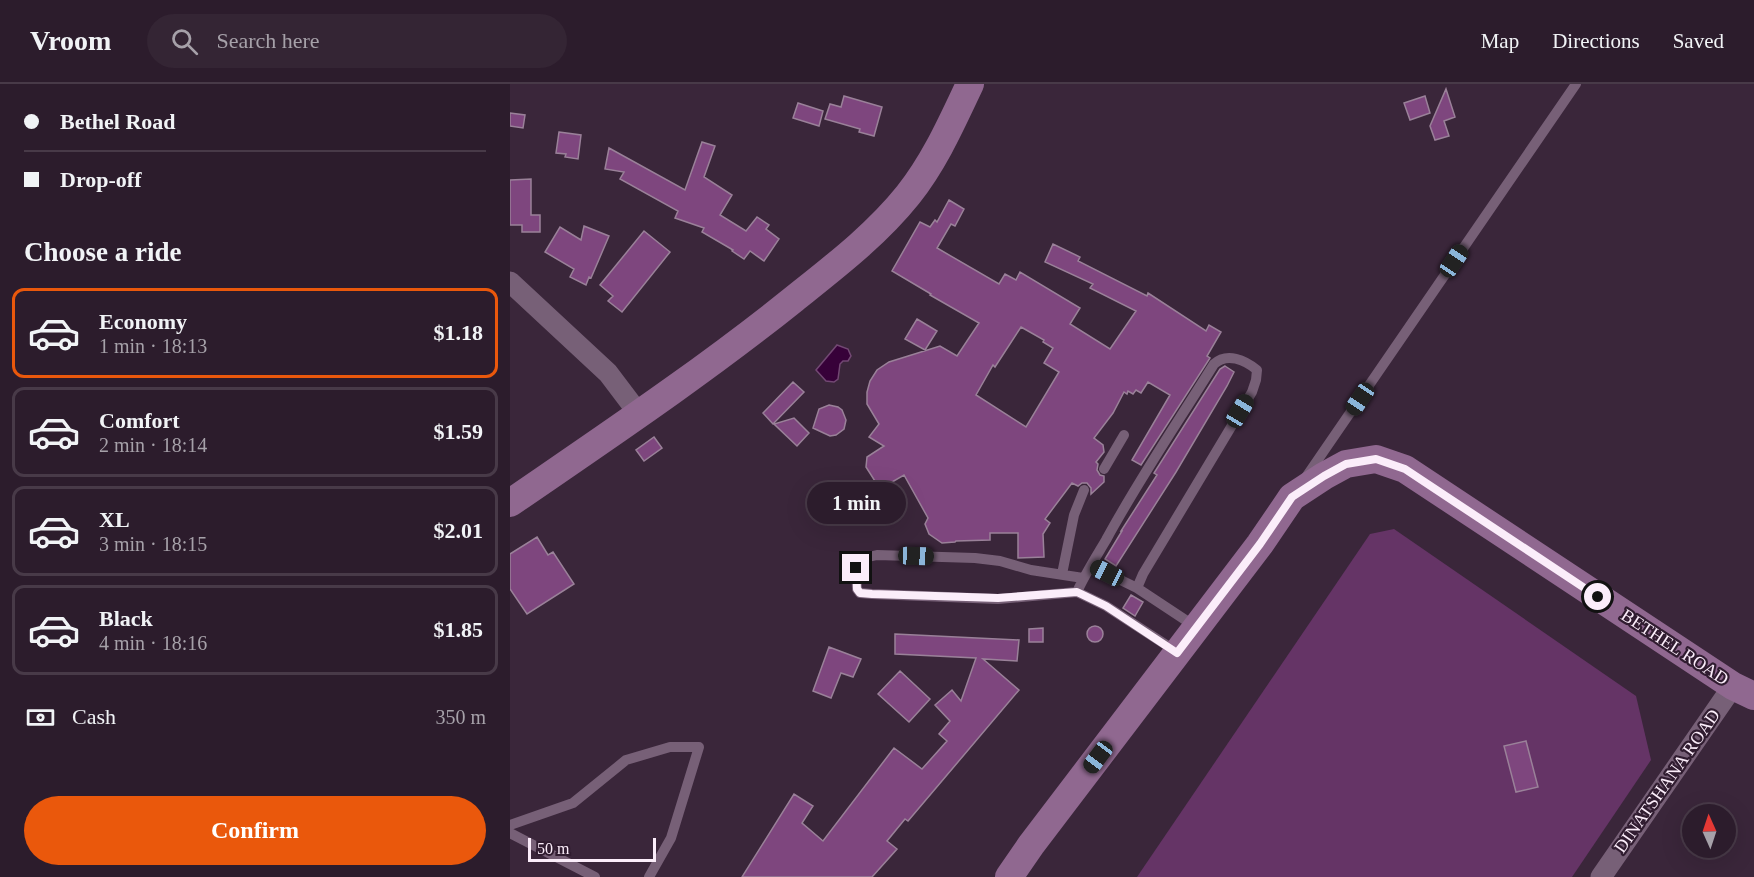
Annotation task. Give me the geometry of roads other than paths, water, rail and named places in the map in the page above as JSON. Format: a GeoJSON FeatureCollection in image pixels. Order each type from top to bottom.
{"type":"FeatureCollection","features":[{"type":"Feature","properties":{"kind":"street"},"geometry":{"type":"LineString","coordinates":[[510,503],[639,414],[760,326],[856,249],[908,196],[930,163],[970,84]]}},
{"type":"Feature","properties":{"kind":"street"},"geometry":{"type":"LineString","coordinates":[[510,282],[608,373],[639,414]]}},
{"type":"Feature","properties":{"kind":"street","name":"BETHEL ROAD"},"geometry":{"type":"LineString","coordinates":[[1009,877],[1260,544],[1292,497],[1346,464],[1376,459],[1405,469],[1743,691]]}},
{"type":"Feature","properties":{"kind":"street","name":"DINATSHANA ROAD"},"geometry":{"type":"LineString","coordinates":[[1601,877],[1743,691]]}},
{"type":"Feature","properties":{"kind":"lane"},"geometry":{"type":"LineString","coordinates":[[1292,497],[1576,84]]}},
{"type":"Feature","properties":{"kind":"lane"},"geometry":{"type":"LineString","coordinates":[[1077,592],[1124,507],[1214,364],[1220,358],[1228,357],[1249,363],[1257,370],[1257,380],[1252,392],[1143,574],[1137,588]]}},
{"type":"Feature","properties":{"kind":"lane"},"geometry":{"type":"LineString","coordinates":[[1104,469],[1124,435]]}},
{"type":"Feature","properties":{"kind":"lane"},"geometry":{"type":"LineString","coordinates":[[1062,574],[1074,515],[1084,490]]}},
{"type":"Feature","properties":{"kind":"lane"},"geometry":{"type":"LineString","coordinates":[[1083,578],[975,558],[877,555],[860,559],[856,568],[857,589],[860,593],[998,598],[1077,592],[1106,606],[1177,653]]}},
{"type":"Feature","properties":{"kind":"lane"},"geometry":{"type":"LineString","coordinates":[[1092,566],[1137,588],[1197,628]]}},
{"type":"Feature","properties":{"kind":"lane"},"geometry":{"type":"LineString","coordinates":[[510,825],[573,803],[626,760],[670,747],[699,747],[671,838],[650,877]]}},
{"type":"Feature","properties":{"kind":"lane"},"geometry":{"type":"LineString","coordinates":[[510,834],[595,877]]}}]}
